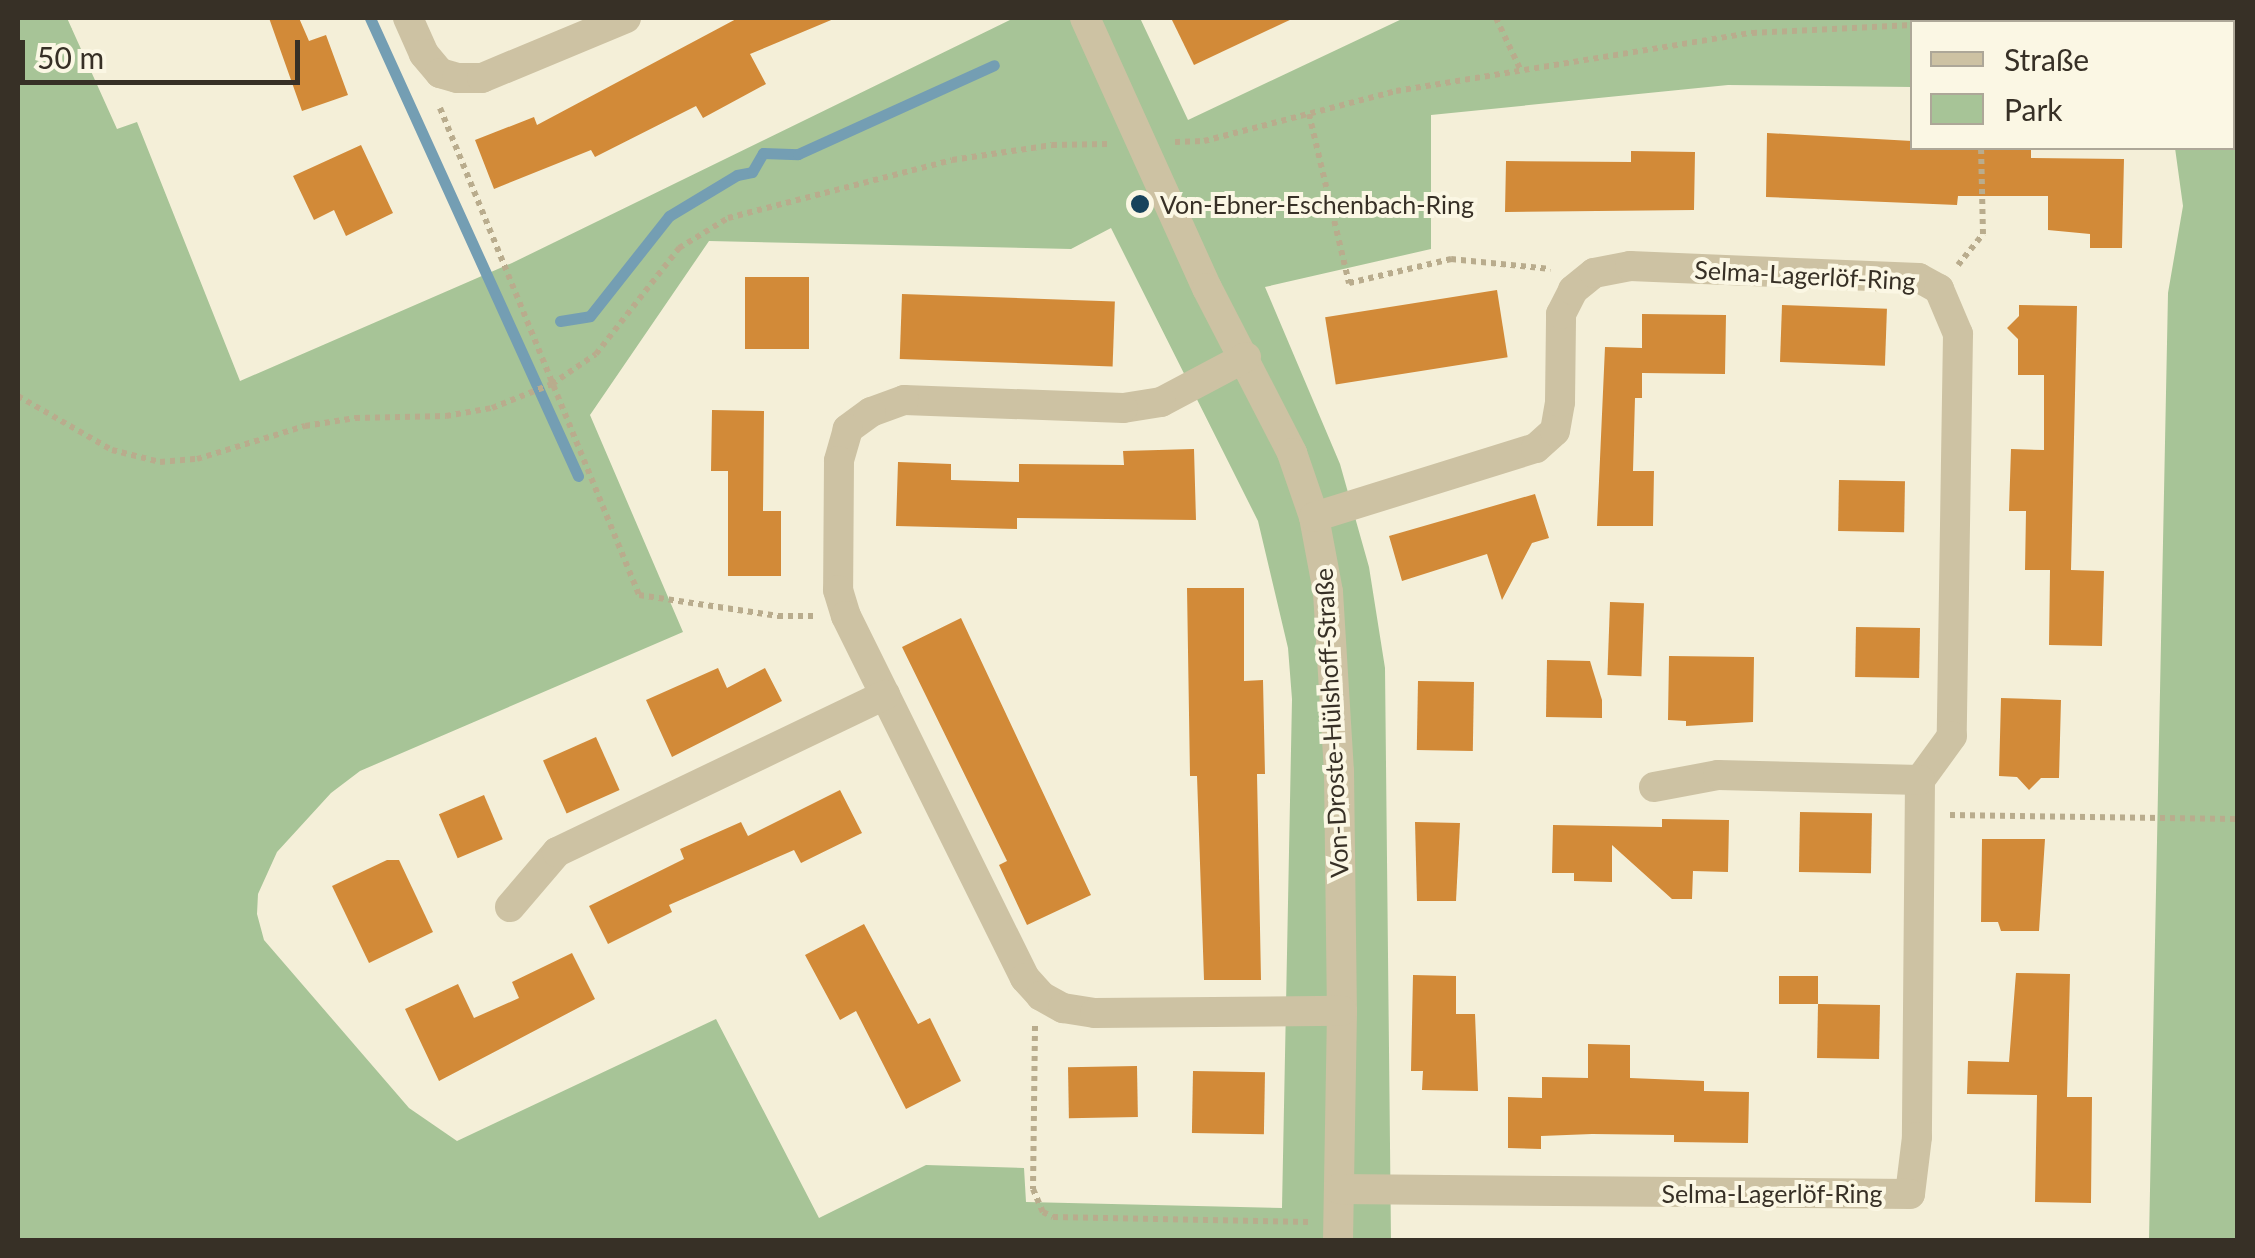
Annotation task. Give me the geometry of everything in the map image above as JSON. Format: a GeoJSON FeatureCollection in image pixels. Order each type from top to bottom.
{"type":"FeatureCollection","features":[{"type":"Feature","properties":{"kind":"street"},"geometry":{"type":"LineString","coordinates":[[408,18],[424,54],[440,72],[482,78],[626,18]]}},
{"type":"Feature","properties":{"kind":"street","name":"Von-Droste-Hülshoff-Straße"},"geometry":{"type":"LineString","coordinates":[[1085,18],[1207,288],[1246,357],[1292,453],[1314,517],[1328,592],[1340,771],[1339,1232]]}},
{"type":"Feature","properties":{"kind":"street","name":"Selma-Lagerlöf-Ring"},"geometry":{"type":"LineString","coordinates":[[1339,1189],[1910,1194],[1917,1136],[1920,780],[1952,736],[1958,334],[1939,289],[1920,278],[1630,266],[1594,273]]}},
{"type":"Feature","properties":{"kind":"street"},"geometry":{"type":"LineString","coordinates":[[1314,517],[1536,448],[1555,431],[1558,416],[1561,314],[1572,290],[1594,273]]}},
{"type":"Feature","properties":{"kind":"street"},"geometry":{"type":"LineString","coordinates":[[1246,357],[1161,402],[1124,408],[904,400],[871,412],[848,430],[839,461],[838,590],[846,616],[1025,978],[1042,996],[1063,1008],[1095,1013],[1342,1010]]}},
{"type":"Feature","properties":{"kind":"street"},"geometry":{"type":"LineString","coordinates":[[510,907],[557,852],[885,695]]}},
{"type":"Feature","properties":{"kind":"street"},"geometry":{"type":"LineString","coordinates":[[1654,787],[1718,775],[1920,780]]}},
{"type":"Feature","properties":{"kind":"path"},"geometry":{"type":"LineString","coordinates":[[1496,18],[1520,71]]}},
{"type":"Feature","properties":{"kind":"path"},"geometry":{"type":"LineString","coordinates":[[18,396],[112,450],[160,462],[196,459],[306,426],[355,418],[446,416],[492,408],[552,384],[596,354],[678,248],[728,218],[952,160],[1052,144],[1204,141],[1396,91],[1752,34],[1910,25]]}},
{"type":"Feature","properties":{"kind":"path"},"geometry":{"type":"LineString","coordinates":[[424,54],[443,119],[639,595],[778,616],[846,616]]}},
{"type":"Feature","properties":{"kind":"path"},"geometry":{"type":"LineString","coordinates":[[1309,114],[1349,283],[1451,259],[1594,273]]}},
{"type":"Feature","properties":{"kind":"path"},"geometry":{"type":"LineString","coordinates":[[1939,289],[1983,234],[1981,150]]}},
{"type":"Feature","properties":{"kind":"path"},"geometry":{"type":"LineString","coordinates":[[1919,814],[2238,819]]}},
{"type":"Feature","properties":{"kind":"path"},"geometry":{"type":"LineString","coordinates":[[1042,996],[1034,1032],[1033,1189],[1043,1212],[1053,1217],[1339,1232]]}},
{"type":"Feature","properties":{"kind":"green space"},"geometry":{"type":"Polygon","coordinates":[[[18,18],[67,18],[117,129],[137,122],[240,381],[512,263],[1014,18],[1140,18],[1188,120],[1404,18],[2237,18],[2237,1240],[2149,1240],[2168,293],[2183,206],[2175,150],[2235,150],[2235,20],[1910,20],[1910,87],[1728,85],[1431,115],[1431,249],[1265,287],[1340,464],[1369,567],[1385,668],[1391,1240],[18,1240],[18,18]],[[1111,228],[1071,249],[709,241],[590,415],[683,632],[360,771],[331,793],[277,852],[258,894],[257,914],[264,940],[409,1108],[457,1141],[716,1019],[819,1218],[926,1165],[1024,1168],[1026,1202],[1282,1208],[1292,699],[1288,648],[1258,521],[1111,228]]]}},
{"type":"Feature","properties":{"kind":"building"},"geometry":{"type":"Polygon","coordinates":[[[269,18],[299,18],[309,41],[326,35],[348,95],[302,111],[269,18]]]}},
{"type":"Feature","properties":{"kind":"building"},"geometry":{"type":"Polygon","coordinates":[[[738,18],[836,18],[750,54],[766,84],[703,118],[696,106],[595,157],[591,150],[494,189],[475,140],[534,117],[537,125],[738,18]]]}},
{"type":"Feature","properties":{"kind":"building"},"geometry":{"type":"Polygon","coordinates":[[[1171,18],[1294,18],[1194,65],[1171,18]]]}},
{"type":"Feature","properties":{"kind":"building"},"geometry":{"type":"Polygon","coordinates":[[[1767,133],[1910,141],[1910,150],[2031,150],[2031,158],[2124,159],[2122,248],[2090,248],[2090,234],[2048,230],[2048,196],[1958,196],[1957,205],[1766,197],[1767,133]]]}},
{"type":"Feature","properties":{"kind":"building"},"geometry":{"type":"Polygon","coordinates":[[[361,145],[393,213],[346,236],[334,210],[314,220],[293,176],[361,145]]]}},
{"type":"Feature","properties":{"kind":"building"},"geometry":{"type":"Polygon","coordinates":[[[1631,151],[1695,152],[1694,210],[1505,212],[1506,161],[1631,162],[1631,151]]]}},
{"type":"Feature","properties":{"kind":"building"},"geometry":{"type":"Polygon","coordinates":[[[745,277],[809,277],[809,349],[745,349],[745,277]]]}},
{"type":"Feature","properties":{"kind":"building"},"geometry":{"type":"Polygon","coordinates":[[[1497,290],[1508,357],[1336,384],[1325,317],[1497,290]]]}},
{"type":"Feature","properties":{"kind":"building"},"geometry":{"type":"Polygon","coordinates":[[[902,294],[1115,301],[1113,366],[900,359],[902,294]]]}},
{"type":"Feature","properties":{"kind":"building"},"geometry":{"type":"Polygon","coordinates":[[[1782,305],[1887,309],[1885,366],[1780,362],[1782,305]]]}},
{"type":"Feature","properties":{"kind":"building"},"geometry":{"type":"Polygon","coordinates":[[[2019,305],[2077,306],[2071,570],[2104,571],[2102,646],[2049,645],[2050,570],[2025,570],[2026,511],[2009,511],[2011,449],[2044,450],[2044,375],[2018,375],[2018,339],[2007,328],[2019,316],[2019,305]]]}},
{"type":"Feature","properties":{"kind":"building"},"geometry":{"type":"Polygon","coordinates":[[[1642,314],[1726,315],[1725,374],[1642,373],[1642,398],[1635,398],[1633,471],[1654,471],[1653,526],[1597,526],[1605,347],[1642,348],[1642,314]]]}},
{"type":"Feature","properties":{"kind":"building"},"geometry":{"type":"Polygon","coordinates":[[[712,410],[764,411],[763,511],[781,511],[781,576],[728,576],[728,471],[711,471],[712,410]]]}},
{"type":"Feature","properties":{"kind":"building"},"geometry":{"type":"Polygon","coordinates":[[[1194,449],[1196,520],[1017,518],[1017,529],[896,526],[898,462],[951,464],[951,480],[1019,482],[1019,464],[1124,465],[1123,451],[1194,449]]]}},
{"type":"Feature","properties":{"kind":"building"},"geometry":{"type":"Polygon","coordinates":[[[1839,480],[1905,481],[1904,532],[1838,531],[1839,480]]]}},
{"type":"Feature","properties":{"kind":"building"},"geometry":{"type":"Polygon","coordinates":[[[1535,494],[1549,538],[1532,543],[1502,600],[1487,554],[1402,581],[1389,536],[1535,494]]]}},
{"type":"Feature","properties":{"kind":"building"},"geometry":{"type":"Polygon","coordinates":[[[1187,588],[1244,588],[1244,681],[1263,680],[1265,774],[1257,774],[1261,980],[1204,980],[1197,776],[1190,776],[1187,588]]]}},
{"type":"Feature","properties":{"kind":"building"},"geometry":{"type":"Polygon","coordinates":[[[1610,602],[1644,603],[1641,676],[1607,675],[1610,602]]]}},
{"type":"Feature","properties":{"kind":"building"},"geometry":{"type":"Polygon","coordinates":[[[961,618],[1091,895],[1027,925],[999,865],[1007,861],[902,647],[961,618]]]}},
{"type":"Feature","properties":{"kind":"building"},"geometry":{"type":"Polygon","coordinates":[[[1856,627],[1920,628],[1919,678],[1855,677],[1856,627]]]}},
{"type":"Feature","properties":{"kind":"building"},"geometry":{"type":"Polygon","coordinates":[[[1669,656],[1754,657],[1753,722],[1686,726],[1686,721],[1668,720],[1669,656]]]}},
{"type":"Feature","properties":{"kind":"building"},"geometry":{"type":"Polygon","coordinates":[[[1547,660],[1590,661],[1602,700],[1602,718],[1546,717],[1547,660]]]}},
{"type":"Feature","properties":{"kind":"building"},"geometry":{"type":"Polygon","coordinates":[[[718,668],[727,688],[765,668],[782,701],[672,757],[646,700],[718,668]]]}},
{"type":"Feature","properties":{"kind":"building"},"geometry":{"type":"Polygon","coordinates":[[[1418,681],[1474,682],[1473,751],[1417,750],[1418,681]]]}},
{"type":"Feature","properties":{"kind":"building"},"geometry":{"type":"Polygon","coordinates":[[[2001,698],[2061,700],[2059,778],[2041,778],[2029,790],[2017,777],[1999,776],[2001,698]]]}},
{"type":"Feature","properties":{"kind":"building"},"geometry":{"type":"Polygon","coordinates":[[[596,737],[620,790],[567,814],[543,761],[596,737]]]}},
{"type":"Feature","properties":{"kind":"building"},"geometry":{"type":"Polygon","coordinates":[[[840,790],[862,833],[801,863],[794,850],[669,905],[672,912],[608,944],[589,906],[684,859],[680,849],[741,822],[748,836],[840,790]]]}},
{"type":"Feature","properties":{"kind":"building"},"geometry":{"type":"Polygon","coordinates":[[[484,795],[503,839],[458,858],[439,814],[484,795]]]}},
{"type":"Feature","properties":{"kind":"building"},"geometry":{"type":"Polygon","coordinates":[[[1800,812],[1872,813],[1871,873],[1799,872],[1800,812]]]}},
{"type":"Feature","properties":{"kind":"building"},"geometry":{"type":"Polygon","coordinates":[[[1662,819],[1729,820],[1728,872],[1693,871],[1692,899],[1672,899],[1612,845],[1612,882],[1574,881],[1574,873],[1552,873],[1553,825],[1662,827],[1662,819]]]}},
{"type":"Feature","properties":{"kind":"building"},"geometry":{"type":"Polygon","coordinates":[[[1415,822],[1460,823],[1456,901],[1417,901],[1415,822]]]}},
{"type":"Feature","properties":{"kind":"building"},"geometry":{"type":"Polygon","coordinates":[[[1982,839],[2045,839],[2039,931],[2001,931],[1998,922],[1981,922],[1982,839]]]}},
{"type":"Feature","properties":{"kind":"building"},"geometry":{"type":"Polygon","coordinates":[[[387,860],[399,860],[433,932],[369,963],[332,886],[387,860]]]}},
{"type":"Feature","properties":{"kind":"building"},"geometry":{"type":"Polygon","coordinates":[[[864,924],[918,1024],[930,1018],[961,1081],[906,1109],[856,1011],[840,1020],[805,955],[864,924]]]}},
{"type":"Feature","properties":{"kind":"building"},"geometry":{"type":"Polygon","coordinates":[[[572,953],[595,999],[439,1081],[405,1009],[458,984],[474,1018],[519,998],[512,982],[572,953]]]}},
{"type":"Feature","properties":{"kind":"building"},"geometry":{"type":"Polygon","coordinates":[[[2016,973],[2070,974],[2067,1097],[2092,1097],[2091,1203],[2035,1202],[2037,1095],[1967,1094],[1968,1061],[2009,1062],[2016,973]]]}},
{"type":"Feature","properties":{"kind":"building"},"geometry":{"type":"Polygon","coordinates":[[[1413,975],[1456,976],[1456,1014],[1475,1014],[1478,1091],[1422,1090],[1423,1071],[1411,1071],[1413,975]]]}},
{"type":"Feature","properties":{"kind":"building"},"geometry":{"type":"Polygon","coordinates":[[[1779,976],[1818,976],[1818,1004],[1779,1004],[1779,976]]]}},
{"type":"Feature","properties":{"kind":"building"},"geometry":{"type":"Polygon","coordinates":[[[1818,1004],[1880,1005],[1879,1059],[1817,1058],[1818,1004]]]}},
{"type":"Feature","properties":{"kind":"building"},"geometry":{"type":"Polygon","coordinates":[[[1588,1044],[1630,1045],[1630,1078],[1704,1081],[1704,1091],[1749,1092],[1748,1143],[1674,1142],[1674,1135],[1592,1134],[1541,1136],[1541,1149],[1508,1148],[1508,1097],[1542,1098],[1542,1077],[1588,1078],[1588,1044]]]}},
{"type":"Feature","properties":{"kind":"building"},"geometry":{"type":"Polygon","coordinates":[[[1137,1066],[1138,1117],[1069,1118],[1068,1067],[1137,1066]]]}},
{"type":"Feature","properties":{"kind":"building"},"geometry":{"type":"Polygon","coordinates":[[[1193,1071],[1265,1072],[1264,1134],[1192,1133],[1193,1071]]]}},
{"type":"Feature","properties":{"kind":"waterway"},"geometry":{"type":"LineString","coordinates":[[370,18],[578,476]]}},
{"type":"Feature","properties":{"kind":"waterway"},"geometry":{"type":"LineString","coordinates":[[560,321],[590,316],[669,216],[737,175],[752,172],[763,153],[798,154],[994,65]]}},
{"type":"Feature","properties":{"kind":"place","name":"Von-Ebner-Eschenbach-Ring"},"geometry":{"type":"Point","coordinates":[1140,204]}}]}
